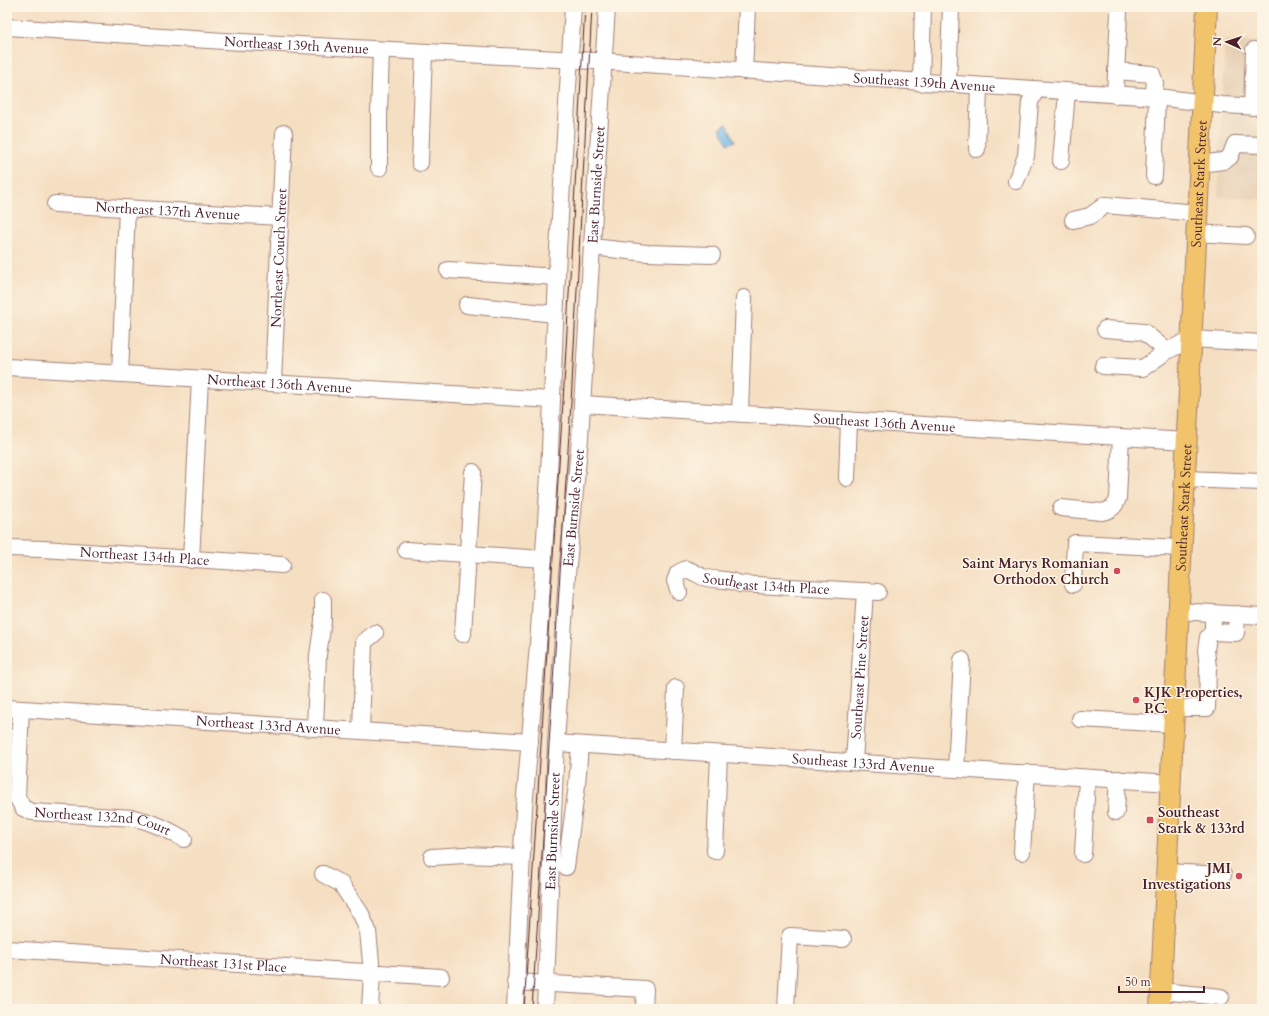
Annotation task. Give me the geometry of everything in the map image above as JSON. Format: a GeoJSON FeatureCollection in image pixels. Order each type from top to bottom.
{"type":"FeatureCollection","features":[{"type":"Feature","properties":{"kind":"main road","name":"Southeast Stark Street"},"geometry":{"type":"LineString","coordinates":[[1161,1000],[1207,7]]}},
{"type":"Feature","properties":{"kind":"street","name":"East Burnside Street"},"geometry":{"type":"LineString","coordinates":[[515,1009],[521,857],[544,559],[552,400],[556,277],[573,7]]}},
{"type":"Feature","properties":{"kind":"street","name":"East Burnside Street"},"geometry":{"type":"LineString","coordinates":[[545,1009],[556,743],[567,575],[582,404],[607,7]]}},
{"type":"Feature","properties":{"kind":"street"},"geometry":{"type":"LineString","coordinates":[[744,71],[747,7]]}},
{"type":"Feature","properties":{"kind":"street"},"geometry":{"type":"LineString","coordinates":[[921,83],[923,7]]}},
{"type":"Feature","properties":{"kind":"street"},"geometry":{"type":"LineString","coordinates":[[948,84],[951,7]]}},
{"type":"Feature","properties":{"kind":"street"},"geometry":{"type":"LineString","coordinates":[[1115,95],[1119,12]]}},
{"type":"Feature","properties":{"kind":"street","name":"Northeast 139th Avenue"},"geometry":{"type":"LineString","coordinates":[[7,27],[424,53],[586,61]]}},
{"type":"Feature","properties":{"kind":"street"},"geometry":{"type":"LineString","coordinates":[[380,168],[378,114],[381,50]]}},
{"type":"Feature","properties":{"kind":"street"},"geometry":{"type":"LineString","coordinates":[[1254,50],[1257,107]]}},
{"type":"Feature","properties":{"kind":"street"},"geometry":{"type":"LineString","coordinates":[[420,162],[424,53]]}},
{"type":"Feature","properties":{"kind":"street","name":"Southeast 139th Avenue"},"geometry":{"type":"LineString","coordinates":[[586,61],[1155,97],[1257,107]]}},
{"type":"Feature","properties":{"kind":"street"},"geometry":{"type":"LineString","coordinates":[[1116,71],[1152,74],[1155,83],[1154,176]]}},
{"type":"Feature","properties":{"kind":"street"},"geometry":{"type":"LineString","coordinates":[[977,149],[980,86]]}},
{"type":"Feature","properties":{"kind":"street"},"geometry":{"type":"LineString","coordinates":[[1016,181],[1026,156],[1030,102],[1036,90]]}},
{"type":"Feature","properties":{"kind":"street"},"geometry":{"type":"LineString","coordinates":[[1061,161],[1067,92]]}},
{"type":"Feature","properties":{"kind":"street","name":"Northeast Couch Street"},"geometry":{"type":"LineString","coordinates":[[273,383],[284,133]]}},
{"type":"Feature","properties":{"kind":"street"},"geometry":{"type":"LineString","coordinates":[[1200,164],[1223,161],[1230,157],[1235,144],[1262,145]]}},
{"type":"Feature","properties":{"kind":"street","name":"Northeast 137th Avenue"},"geometry":{"type":"LineString","coordinates":[[54,204],[280,216]]}},
{"type":"Feature","properties":{"kind":"street"},"geometry":{"type":"LineString","coordinates":[[1073,220],[1090,216],[1105,205],[1197,214]]}},
{"type":"Feature","properties":{"kind":"street"},"geometry":{"type":"LineString","coordinates":[[120,374],[127,209]]}},
{"type":"Feature","properties":{"kind":"street"},"geometry":{"type":"LineString","coordinates":[[1196,233],[1246,236]]}},
{"type":"Feature","properties":{"kind":"street"},"geometry":{"type":"LineString","coordinates":[[592,247],[647,253],[712,255]]}},
{"type":"Feature","properties":{"kind":"street"},"geometry":{"type":"LineString","coordinates":[[448,270],[556,277]]}},
{"type":"Feature","properties":{"kind":"street"},"geometry":{"type":"LineString","coordinates":[[740,413],[744,298]]}},
{"type":"Feature","properties":{"kind":"street"},"geometry":{"type":"LineString","coordinates":[[467,304],[555,314]]}},
{"type":"Feature","properties":{"kind":"street"},"geometry":{"type":"LineString","coordinates":[[1105,329],[1144,332],[1168,351]]}},
{"type":"Feature","properties":{"kind":"street"},"geometry":{"type":"LineString","coordinates":[[1103,366],[1143,368],[1168,351],[1191,339],[1262,343]]}},
{"type":"Feature","properties":{"kind":"street","name":"Northeast 136th Avenue"},"geometry":{"type":"LineString","coordinates":[[7,367],[552,400]]}},
{"type":"Feature","properties":{"kind":"street"},"geometry":{"type":"LineString","coordinates":[[191,560],[200,379]]}},
{"type":"Feature","properties":{"kind":"street","name":"Southeast 136th Avenue"},"geometry":{"type":"LineString","coordinates":[[582,404],[1186,441]]}},
{"type":"Feature","properties":{"kind":"street"},"geometry":{"type":"LineString","coordinates":[[847,478],[849,420]]}},
{"type":"Feature","properties":{"kind":"street"},"geometry":{"type":"LineString","coordinates":[[1061,508],[1102,512],[1109,510],[1116,504],[1118,498],[1121,437]]}},
{"type":"Feature","properties":{"kind":"street"},"geometry":{"type":"LineString","coordinates":[[463,634],[472,472]]}},
{"type":"Feature","properties":{"kind":"street"},"geometry":{"type":"LineString","coordinates":[[1185,479],[1262,482]]}},
{"type":"Feature","properties":{"kind":"street"},"geometry":{"type":"LineString","coordinates":[[1073,584],[1075,543],[1181,548]]}},
{"type":"Feature","properties":{"kind":"street","name":"Northeast 134th Place"},"geometry":{"type":"LineString","coordinates":[[7,548],[43,549],[282,565]]}},
{"type":"Feature","properties":{"kind":"street"},"geometry":{"type":"LineString","coordinates":[[406,550],[544,559]]}},
{"type":"Feature","properties":{"kind":"street","name":"Southeast 134th Place"},"geometry":{"type":"LineString","coordinates":[[679,592],[675,581],[678,574],[686,569],[696,572],[702,577],[731,579],[740,584],[872,592]]}},
{"type":"Feature","properties":{"kind":"street","name":"Southeast Pine Street"},"geometry":{"type":"LineString","coordinates":[[854,762],[872,592]]}},
{"type":"Feature","properties":{"kind":"street"},"geometry":{"type":"LineString","coordinates":[[315,728],[318,655],[324,621],[323,600]]}},
{"type":"Feature","properties":{"kind":"street"},"geometry":{"type":"LineString","coordinates":[[1178,611],[1262,616]]}},
{"type":"Feature","properties":{"kind":"street"},"geometry":{"type":"LineString","coordinates":[[1080,719],[1173,716],[1208,708],[1208,667],[1206,650],[1208,637],[1213,632],[1214,613]]}},
{"type":"Feature","properties":{"kind":"street"},"geometry":{"type":"LineString","coordinates":[[1213,632],[1236,633],[1237,614]]}},
{"type":"Feature","properties":{"kind":"street"},"geometry":{"type":"LineString","coordinates":[[361,731],[364,642],[375,633]]}},
{"type":"Feature","properties":{"kind":"street"},"geometry":{"type":"LineString","coordinates":[[956,769],[962,660]]}},
{"type":"Feature","properties":{"kind":"street"},"geometry":{"type":"LineString","coordinates":[[674,751],[676,688]]}},
{"type":"Feature","properties":{"kind":"street","name":"Northeast 133rd Avenue"},"geometry":{"type":"LineString","coordinates":[[14,709],[530,742]]}},
{"type":"Feature","properties":{"kind":"street","name":"Northeast 132nd Court"},"geometry":{"type":"LineString","coordinates":[[14,709],[17,797],[23,808],[32,812],[134,818],[150,821],[164,826],[184,839]]}},
{"type":"Feature","properties":{"kind":"street","name":"Southeast 133rd Avenue"},"geometry":{"type":"LineString","coordinates":[[556,743],[1170,783]]}},
{"type":"Feature","properties":{"kind":"street"},"geometry":{"type":"LineString","coordinates":[[566,867],[577,785],[580,745]]}},
{"type":"Feature","properties":{"kind":"street"},"geometry":{"type":"LineString","coordinates":[[715,851],[719,754]]}},
{"type":"Feature","properties":{"kind":"street"},"geometry":{"type":"LineString","coordinates":[[1022,852],[1027,773]]}},
{"type":"Feature","properties":{"kind":"street"},"geometry":{"type":"LineString","coordinates":[[1084,854],[1087,778]]}},
{"type":"Feature","properties":{"kind":"street"},"geometry":{"type":"LineString","coordinates":[[1116,812],[1118,779]]}},
{"type":"Feature","properties":{"kind":"street"},"geometry":{"type":"LineString","coordinates":[[432,857],[464,855],[521,857]]}},
{"type":"Feature","properties":{"kind":"street"},"geometry":{"type":"LineString","coordinates":[[1166,872],[1224,875]]}},
{"type":"Feature","properties":{"kind":"street"},"geometry":{"type":"LineString","coordinates":[[323,874],[341,884],[361,914],[368,931],[372,973],[370,1009]]}},
{"type":"Feature","properties":{"kind":"street"},"geometry":{"type":"LineString","coordinates":[[786,1009],[790,936],[843,939]]}},
{"type":"Feature","properties":{"kind":"street","name":"Northeast 131st Place"},"geometry":{"type":"LineString","coordinates":[[7,949],[440,977]]}},
{"type":"Feature","properties":{"kind":"street"},"geometry":{"type":"LineString","coordinates":[[515,982],[645,989],[644,1009]]}},
{"type":"Feature","properties":{"kind":"street"},"geometry":{"type":"LineString","coordinates":[[1161,1000],[1221,997]]}},
{"type":"Feature","properties":{"kind":"shaded area"},"geometry":{"type":"Polygon","coordinates":[[[1225,40],[1262,42],[1262,199],[1218,197],[1225,40]]]}},
{"type":"Feature","properties":{"kind":"water"},"geometry":{"type":"Polygon","coordinates":[[[727,124],[735,141],[728,144],[720,128],[727,124]]]}},
{"type":"Feature","properties":{"kind":"tram line"},"geometry":{"type":"LineString","coordinates":[[524,1009],[563,402],[585,7]]}},
{"type":"Feature","properties":{"kind":"tram line"},"geometry":{"type":"LineString","coordinates":[[532,1009],[571,403],[592,7]]}},
{"type":"Feature","properties":{"kind":"place","name":"Saint Marys Romanian Orthodox Church"},"geometry":{"type":"Point","coordinates":[1117,571]}},
{"type":"Feature","properties":{"kind":"place","name":"KJK Properties, P.C."},"geometry":{"type":"Point","coordinates":[1136,700]}},
{"type":"Feature","properties":{"kind":"place","name":"Southeast Stark & 133rd"},"geometry":{"type":"Point","coordinates":[1150,820]}},
{"type":"Feature","properties":{"kind":"place","name":"JMI Investigations"},"geometry":{"type":"Point","coordinates":[1239,876]}}]}
